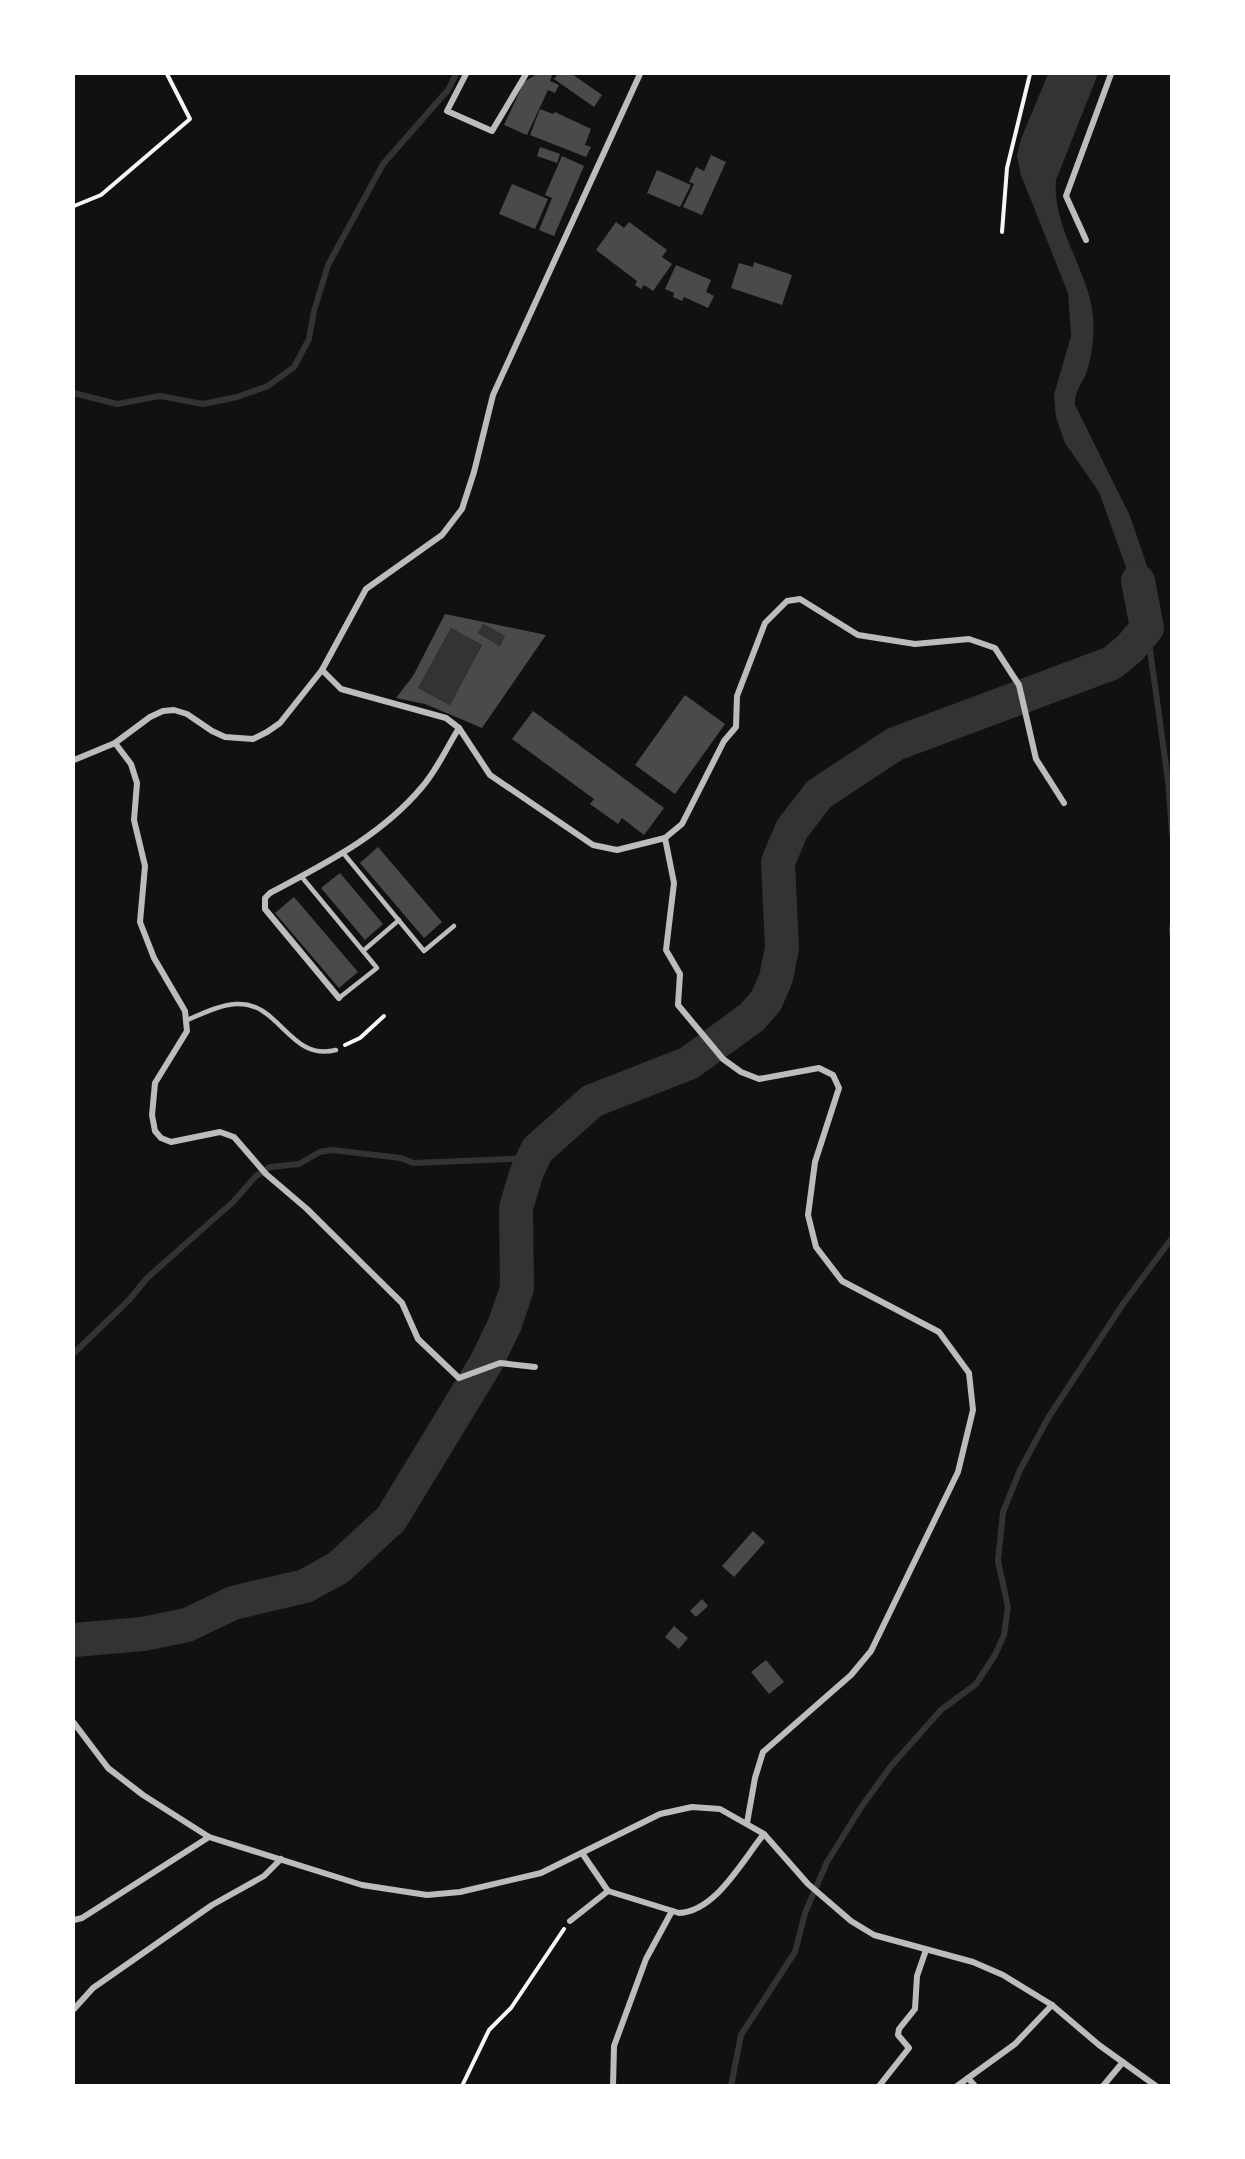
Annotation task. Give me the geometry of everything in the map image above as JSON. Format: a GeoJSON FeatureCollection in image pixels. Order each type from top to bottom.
{"type":"FeatureCollection","features":[{"type":"Feature","properties":{"kind":"street"},"geometry":{"type":"LineString","coordinates":[[466,74],[447,111],[492,130],[526,74]]}},
{"type":"Feature","properties":{"kind":"street"},"geometry":{"type":"LineString","coordinates":[[74,760],[116,743],[150,717],[163,711],[174,710],[187,714],[225,737],[253,739],[280,723],[322,670],[366,589],[442,535],[462,509],[474,472],[493,395],[639,74]]}},
{"type":"Feature","properties":{"kind":"street"},"geometry":{"type":"LineString","coordinates":[[1086,240],[1066,196],[1111,74]]}},
{"type":"Feature","properties":{"kind":"street"},"geometry":{"type":"LineString","coordinates":[[322,670],[341,689],[446,718],[459,728],[490,775],[593,844],[617,849],[665,838],[682,824],[724,741],[736,727],[737,696],[765,623],[787,602],[800,599],[858,635],[915,644],[969,639],[995,648],[1020,685],[1024,714],[1036,759],[1064,802]]}},
{"type":"Feature","properties":{"kind":"street"},"geometry":{"type":"LineString","coordinates":[[339,998],[265,909],[265,898],[270,893],[363,842],[424,786],[459,728]]}},
{"type":"Feature","properties":{"kind":"street"},"geometry":{"type":"LineString","coordinates":[[116,743],[131,764],[137,783],[134,820],[145,866],[140,922],[154,957],[185,1011],[187,1020],[187,1031],[182,1042],[155,1083],[152,1115],[155,1131],[161,1138],[171,1142],[220,1132],[234,1137],[264,1172],[307,1209],[402,1304],[418,1339],[459,1378],[500,1363],[535,1367]]}},
{"type":"Feature","properties":{"kind":"street"},"geometry":{"type":"LineString","coordinates":[[665,838],[674,883],[666,950],[680,974],[678,1005],[723,1059],[741,1072],[759,1079],[819,1068],[833,1075],[839,1088],[815,1162],[808,1215],[816,1247],[842,1281],[939,1332],[969,1373],[973,1410],[958,1472],[871,1651],[851,1675],[763,1752],[755,1778],[747,1823]]}},
{"type":"Feature","properties":{"kind":"street"},"geometry":{"type":"LineString","coordinates":[[74,1723],[108,1768],[143,1795],[210,1837],[362,1885],[427,1895],[460,1892],[541,1873],[660,1814],[692,1807],[720,1809],[764,1834],[825,1901],[874,1935],[973,1962],[1003,1975],[1052,2005],[1122,2062],[1156,2085]]}},
{"type":"Feature","properties":{"kind":"street"},"geometry":{"type":"LineString","coordinates":[[582,1853],[608,1891],[672,1911],[690,1912],[701,1907],[718,1892],[764,1834]]}},
{"type":"Feature","properties":{"kind":"street"},"geometry":{"type":"LineString","coordinates":[[74,1920],[82,1918],[210,1837]]}},
{"type":"Feature","properties":{"kind":"street"},"geometry":{"type":"LineString","coordinates":[[74,2009],[93,1988],[212,1905],[264,1876],[280,1859]]}},
{"type":"Feature","properties":{"kind":"street"},"geometry":{"type":"LineString","coordinates":[[570,1921],[608,1891]]}},
{"type":"Feature","properties":{"kind":"street"},"geometry":{"type":"LineString","coordinates":[[613,2085],[614,2046],[646,1959],[672,1911]]}},
{"type":"Feature","properties":{"kind":"street"},"geometry":{"type":"LineString","coordinates":[[879,2085],[909,2048],[898,2035],[899,2029],[915,2009],[917,1976],[926,1950]]}},
{"type":"Feature","properties":{"kind":"street"},"geometry":{"type":"LineString","coordinates":[[957,2085],[1015,2044],[1052,2005]]}},
{"type":"Feature","properties":{"kind":"street"},"geometry":{"type":"LineString","coordinates":[[1103,2085],[1122,2062]]}},
{"type":"Feature","properties":{"kind":"street"},"geometry":{"type":"LineString","coordinates":[[968,2078],[975,2085]]}},
{"type":"Feature","properties":{"kind":"lane"},"geometry":{"type":"LineString","coordinates":[[344,854],[424,951],[454,927]]}},
{"type":"Feature","properties":{"kind":"lane"},"geometry":{"type":"LineString","coordinates":[[301,876],[377,968],[339,998]]}},
{"type":"Feature","properties":{"kind":"lane"},"geometry":{"type":"LineString","coordinates":[[363,951],[399,920]]}},
{"type":"Feature","properties":{"kind":"lane"},"geometry":{"type":"LineString","coordinates":[[187,1020],[225,1005],[247,1005],[270,1016],[302,1046],[313,1052],[336,1050]]}},
{"type":"Feature","properties":{"kind":"path"},"geometry":{"type":"LineString","coordinates":[[74,206],[101,195],[190,119],[167,74]]}},
{"type":"Feature","properties":{"kind":"path"},"geometry":{"type":"LineString","coordinates":[[1002,232],[1007,168],[1030,74]]}},
{"type":"Feature","properties":{"kind":"path"},"geometry":{"type":"LineString","coordinates":[[336,1050],[360,1038],[384,1016]]}},
{"type":"Feature","properties":{"kind":"path"},"geometry":{"type":"LineString","coordinates":[[462,2085],[489,2030],[511,2008],[570,1921]]}},
{"type":"Feature","properties":{"kind":"shaded area"},"geometry":{"type":"Polygon","coordinates":[[[1048,74],[1098,74],[1056,180],[1056,198],[1059,215],[1085,282],[1093,316],[1090,358],[1087,371],[1077,391],[1075,405],[1130,516],[1147,566],[1153,611],[1147,628],[1134,609],[1127,570],[1099,492],[1065,443],[1056,417],[1054,395],[1071,336],[1068,293],[1021,175],[1017,156],[1021,139],[1048,74]]]}},
{"type":"Feature","properties":{"kind":"shaded area"},"geometry":{"type":"Polygon","coordinates":[[[483,624],[505,636],[500,646],[478,633],[483,624]]]}},
{"type":"Feature","properties":{"kind":"shaded area"},"geometry":{"type":"Polygon","coordinates":[[[451,628],[482,645],[450,705],[418,688],[451,628]]]}},
{"type":"Feature","properties":{"kind":"building"},"geometry":{"type":"Polygon","coordinates":[[[537,74],[552,75],[550,81],[559,85],[555,93],[548,90],[527,135],[504,125],[524,82],[537,74]]]}},
{"type":"Feature","properties":{"kind":"building"},"geometry":{"type":"Polygon","coordinates":[[[558,74],[572,74],[602,95],[594,107],[554,79],[558,74]]]}},
{"type":"Feature","properties":{"kind":"building"},"geometry":{"type":"Polygon","coordinates":[[[540,109],[553,114],[555,112],[591,129],[585,145],[591,147],[586,157],[530,135],[540,109]]]}},
{"type":"Feature","properties":{"kind":"building"},"geometry":{"type":"Polygon","coordinates":[[[540,147],[560,154],[557,163],[537,156],[540,147]]]}},
{"type":"Feature","properties":{"kind":"building"},"geometry":{"type":"Polygon","coordinates":[[[711,155],[726,162],[702,215],[683,207],[694,184],[689,182],[696,167],[704,171],[711,155]]]}},
{"type":"Feature","properties":{"kind":"building"},"geometry":{"type":"Polygon","coordinates":[[[562,156],[584,166],[554,236],[539,230],[552,198],[545,195],[562,156]]]}},
{"type":"Feature","properties":{"kind":"building"},"geometry":{"type":"Polygon","coordinates":[[[657,170],[691,185],[680,207],[647,193],[657,170]]]}},
{"type":"Feature","properties":{"kind":"building"},"geometry":{"type":"Polygon","coordinates":[[[512,184],[548,199],[535,229],[499,214],[512,184]]]}},
{"type":"Feature","properties":{"kind":"building"},"geometry":{"type":"Polygon","coordinates":[[[616,222],[624,228],[629,222],[667,250],[662,257],[672,264],[653,291],[644,285],[641,289],[635,285],[637,281],[596,250],[616,222]]]}},
{"type":"Feature","properties":{"kind":"building"},"geometry":{"type":"Polygon","coordinates":[[[754,262],[792,275],[782,305],[731,288],[739,263],[753,267],[754,262]]]}},
{"type":"Feature","properties":{"kind":"building"},"geometry":{"type":"Polygon","coordinates":[[[676,265],[711,280],[706,292],[714,296],[708,308],[684,297],[682,301],[673,297],[674,293],[665,289],[676,265]]]}},
{"type":"Feature","properties":{"kind":"building"},"geometry":{"type":"Polygon","coordinates":[[[445,614],[546,635],[482,728],[425,704],[396,698],[413,676],[445,614]],[[483,624],[478,633],[500,646],[505,636],[483,624]],[[451,628],[418,688],[450,705],[482,645],[451,628]]]}},
{"type":"Feature","properties":{"kind":"building"},"geometry":{"type":"Polygon","coordinates":[[[685,695],[725,724],[675,794],[635,765],[685,695]]]}},
{"type":"Feature","properties":{"kind":"building"},"geometry":{"type":"Polygon","coordinates":[[[533,711],[664,808],[644,835],[622,818],[618,824],[590,804],[594,799],[512,739],[533,711]]]}},
{"type":"Feature","properties":{"kind":"building"},"geometry":{"type":"Polygon","coordinates":[[[378,847],[442,922],[424,938],[360,863],[378,847]]]}},
{"type":"Feature","properties":{"kind":"building"},"geometry":{"type":"Polygon","coordinates":[[[340,873],[383,924],[365,940],[321,888],[340,873]]]}},
{"type":"Feature","properties":{"kind":"building"},"geometry":{"type":"Polygon","coordinates":[[[294,897],[358,972],[339,988],[275,913],[294,897]]]}},
{"type":"Feature","properties":{"kind":"building"},"geometry":{"type":"Polygon","coordinates":[[[753,1531],[765,1542],[734,1577],[722,1566],[753,1531]]]}},
{"type":"Feature","properties":{"kind":"building"},"geometry":{"type":"Polygon","coordinates":[[[702,1599],[708,1606],[696,1617],[690,1611],[702,1599]]]}},
{"type":"Feature","properties":{"kind":"building"},"geometry":{"type":"Polygon","coordinates":[[[674,1626],[688,1638],[679,1649],[665,1637],[674,1626]]]}},
{"type":"Feature","properties":{"kind":"building"},"geometry":{"type":"Polygon","coordinates":[[[766,1660],[784,1682],[769,1694],[751,1672],[766,1660]]]}},
{"type":"Feature","properties":{"kind":"waterway"},"geometry":{"type":"LineString","coordinates":[[74,393],[117,404],[160,396],[203,404],[237,397],[268,386],[294,367],[309,339],[314,311],[328,265],[383,164],[448,90],[456,74]]}},
{"type":"Feature","properties":{"kind":"waterway"},"geometry":{"type":"LineString","coordinates":[[74,1640],[143,1634],[187,1625],[233,1603],[305,1586],[338,1568],[391,1519],[486,1363],[505,1324],[517,1288],[516,1208],[526,1174],[537,1150],[592,1101],[689,1063],[752,1017],[766,1001],[776,978],[782,948],[778,862],[792,829],[819,794],[895,744],[1112,663],[1130,648],[1147,628],[1138,581]]}},
{"type":"Feature","properties":{"kind":"waterway"},"geometry":{"type":"LineString","coordinates":[[1147,628],[1168,780],[1172,834]]}},
{"type":"Feature","properties":{"kind":"waterway"},"geometry":{"type":"LineString","coordinates":[[1172,926],[1172,933]]}},
{"type":"Feature","properties":{"kind":"waterway"},"geometry":{"type":"LineString","coordinates":[[74,1353],[129,1300],[147,1278],[233,1202],[256,1176],[270,1167],[299,1164],[320,1152],[332,1150],[401,1158],[413,1163],[532,1158]]}},
{"type":"Feature","properties":{"kind":"waterway"},"geometry":{"type":"LineString","coordinates":[[731,2086],[741,2035],[795,1952],[805,1913],[827,1862],[862,1806],[891,1766],[941,1710],[976,1684],[995,1655],[1004,1635],[1008,1607],[998,1561],[1003,1512],[1020,1470],[1048,1418],[1123,1304],[1172,1238]]}}]}
